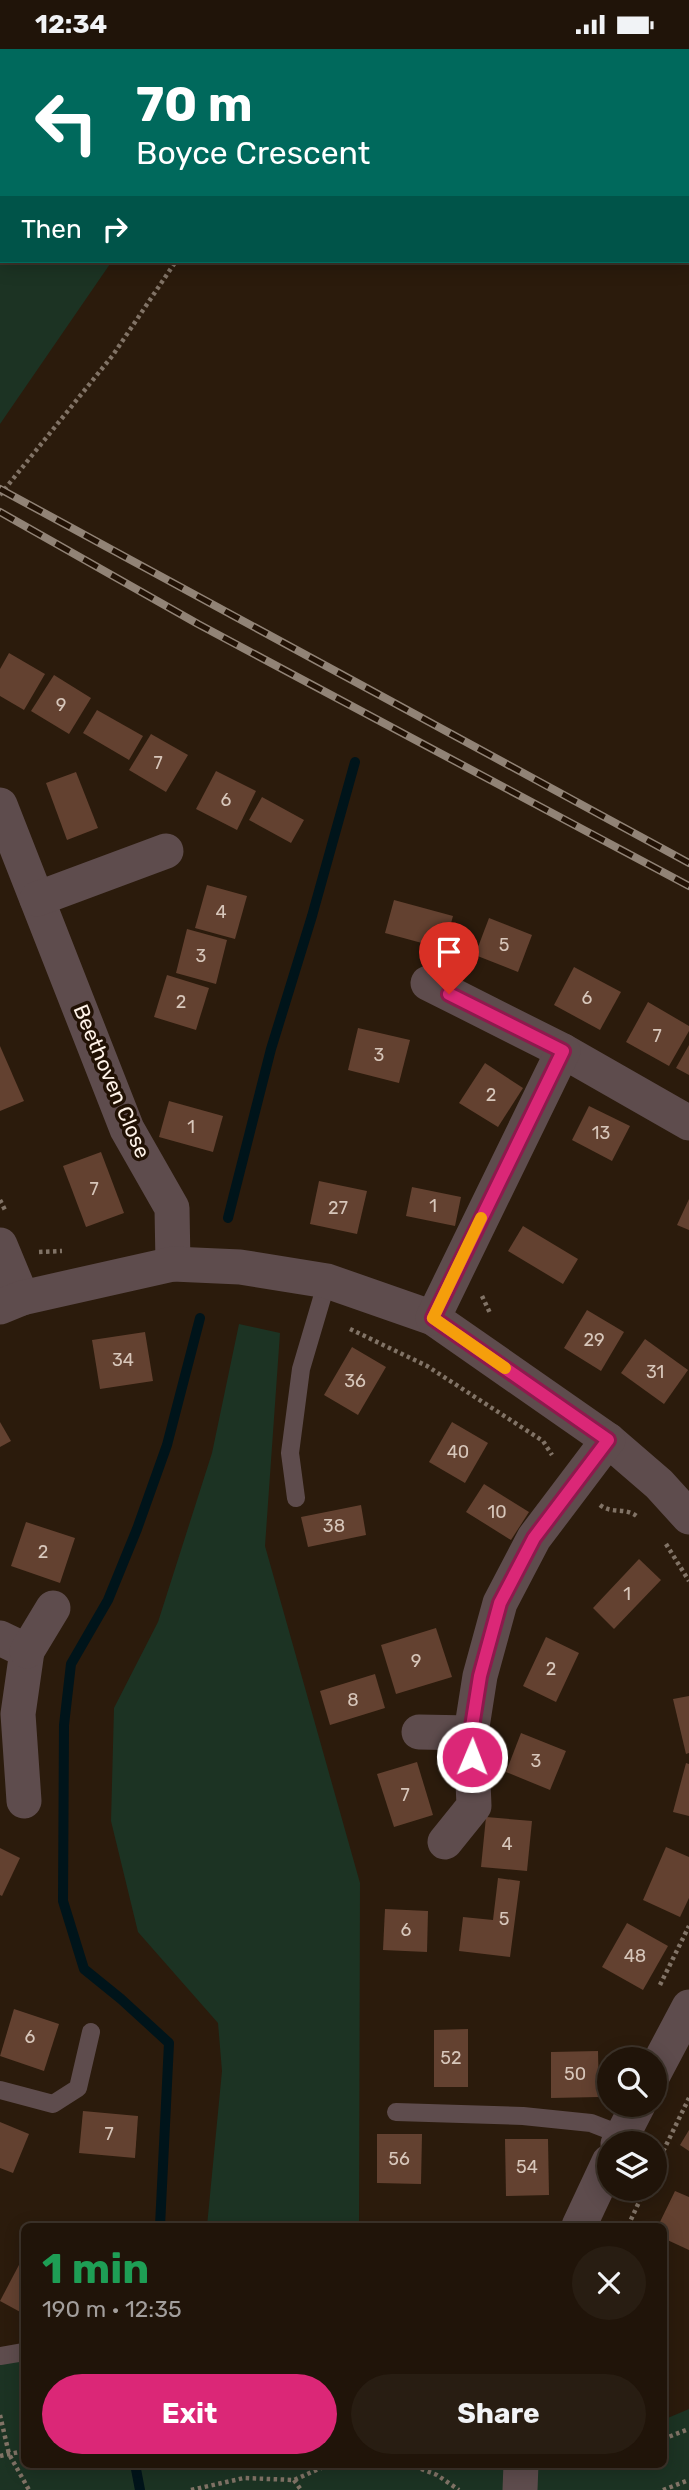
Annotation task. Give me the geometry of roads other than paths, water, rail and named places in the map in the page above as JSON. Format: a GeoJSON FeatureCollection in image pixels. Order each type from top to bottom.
{"type":"FeatureCollection","features":[{"type":"Feature","properties":{"kind":"street","name":"Beethoven Close"},"geometry":{"type":"LineString","coordinates":[[0,806],[128,1129],[172,1208],[173,1264]]}},
{"type":"Feature","properties":{"kind":"street"},"geometry":{"type":"LineString","coordinates":[[37,899],[166,851]]}},
{"type":"Feature","properties":{"kind":"street"},"geometry":{"type":"LineString","coordinates":[[428,983],[563,1051],[689,1123]]}},
{"type":"Feature","properties":{"kind":"street"},"geometry":{"type":"LineString","coordinates":[[433,1318],[563,1051]]}},
{"type":"Feature","properties":{"kind":"street"},"geometry":{"type":"LineString","coordinates":[[0,1245],[11,1303],[173,1264],[240,1267],[327,1281],[433,1318],[608,1440],[659,1485],[689,1517]]}},
{"type":"Feature","properties":{"kind":"street"},"geometry":{"type":"LineString","coordinates":[[445,1842],[474,1806],[471,1733],[480,1676],[500,1603],[534,1538],[608,1440]]}},
{"type":"Feature","properties":{"kind":"street"},"geometry":{"type":"LineString","coordinates":[[24,1801],[14,1644],[53,1608]]}},
{"type":"Feature","properties":{"kind":"street"},"geometry":{"type":"LineString","coordinates":[[419,1732],[471,1733]]}},
{"type":"Feature","properties":{"kind":"street"},"geometry":{"type":"LineString","coordinates":[[667,2048],[689,2007]]}},
{"type":"Feature","properties":{"kind":"street"},"geometry":{"type":"LineString","coordinates":[[580,2223],[597,2189]]}},
{"type":"Feature","properties":{"kind":"street"},"geometry":{"type":"LineString","coordinates":[[520,2490],[521,2468]]}},
{"type":"Feature","properties":{"kind":"lane"},"geometry":{"type":"LineString","coordinates":[[296,1498],[290,1453],[301,1369],[327,1281]]}},
{"type":"Feature","properties":{"kind":"lane"},"geometry":{"type":"LineString","coordinates":[[0,2089],[53,2104],[61,2099],[78,2088],[91,2032]]}},
{"type":"Feature","properties":{"kind":"lane"},"geometry":{"type":"LineString","coordinates":[[396,2112],[523,2116],[591,2123],[609,2131]]}},
{"type":"Feature","properties":{"kind":"lane"},"geometry":{"type":"LineString","coordinates":[[0,2356],[21,2352]]}},
{"type":"Feature","properties":{"kind":"waterway"},"geometry":{"type":"LineString","coordinates":[[228,1218],[271,1049],[355,762]]}},
{"type":"Feature","properties":{"kind":"waterway"},"geometry":{"type":"LineString","coordinates":[[160,2223],[169,2043],[84,1969],[63,1901],[64,1725],[71,1664],[108,1600],[137,1529],[167,1445],[200,1318]]}},
{"type":"Feature","properties":{"kind":"waterway"},"geometry":{"type":"LineString","coordinates":[[136,2468],[140,2490]]}},
{"type":"Feature","properties":{"kind":"railway"},"geometry":{"type":"LineString","coordinates":[[0,489],[689,863]]}},
{"type":"Feature","properties":{"kind":"railway"},"geometry":{"type":"LineString","coordinates":[[0,512],[198,624],[689,886]]}}]}
